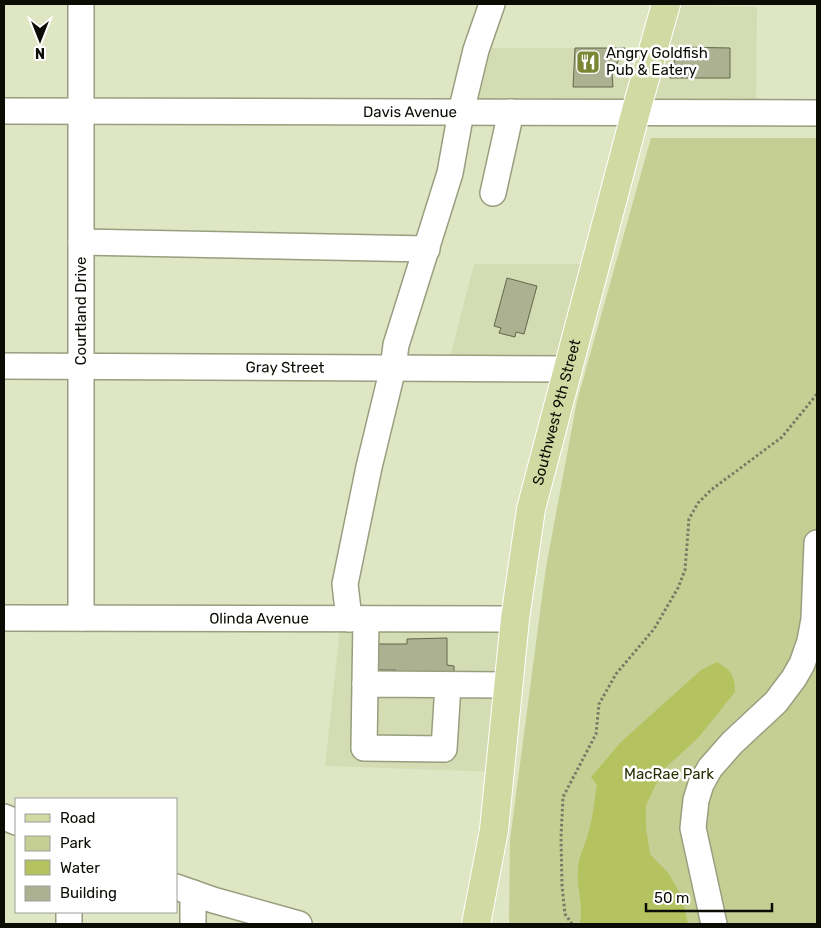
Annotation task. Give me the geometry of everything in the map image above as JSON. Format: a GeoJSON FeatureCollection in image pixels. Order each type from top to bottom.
{"type":"FeatureCollection","features":[{"type":"Feature","properties":{"kind":"main road","name":"Southwest 9th Street"},"geometry":{"type":"LineString","coordinates":[[476,924],[494,830],[515,619],[531,509],[635,113],[666,4]]}},
{"type":"Feature","properties":{"kind":"main road","name":"Southwest 9th Street"},"geometry":{"type":"LineString","coordinates":[[494,830],[495,924]]}},
{"type":"Feature","properties":{"kind":"street","name":"Courtland Drive"},"geometry":{"type":"LineString","coordinates":[[81,4],[81,618]]}},
{"type":"Feature","properties":{"kind":"street"},"geometry":{"type":"LineString","coordinates":[[448,685],[444,749],[364,748],[365,684],[357,619],[344,584],[400,330],[450,173],[460,112],[476,50],[492,4]]}},
{"type":"Feature","properties":{"kind":"street","name":"Davis Avenue"},"geometry":{"type":"LineString","coordinates":[[4,111],[817,114]]}},
{"type":"Feature","properties":{"kind":"street"},"geometry":{"type":"LineString","coordinates":[[493,193],[510,112]]}},
{"type":"Feature","properties":{"kind":"street"},"geometry":{"type":"LineString","coordinates":[[81,242],[427,249]]}},
{"type":"Feature","properties":{"kind":"street","name":"Gray Street"},"geometry":{"type":"LineString","coordinates":[[4,366],[568,369]]}},
{"type":"Feature","properties":{"kind":"street"},"geometry":{"type":"LineString","coordinates":[[714,924],[693,828],[696,800],[701,784],[710,768],[776,702],[802,664],[810,641],[814,619],[817,543]]}},
{"type":"Feature","properties":{"kind":"street","name":"Olinda Avenue"},"geometry":{"type":"LineString","coordinates":[[4,618],[515,619]]}},
{"type":"Feature","properties":{"kind":"street"},"geometry":{"type":"LineString","coordinates":[[365,684],[509,685]]}},
{"type":"Feature","properties":{"kind":"street"},"geometry":{"type":"LineString","coordinates":[[184,890],[193,924]]}},
{"type":"Feature","properties":{"kind":"street"},"geometry":{"type":"LineString","coordinates":[[184,890],[299,924]]}},
{"type":"Feature","properties":{"kind":"path"},"geometry":{"type":"LineString","coordinates":[[572,924],[565,914],[562,886],[561,837],[564,797],[596,734],[599,704],[616,674],[654,630],[678,588],[685,570],[689,519],[698,503],[711,490],[782,437],[817,394]]}},
{"type":"Feature","properties":{"kind":"shaded area"},"geometry":{"type":"Polygon","coordinates":[[[665,5],[757,7],[756,113],[458,115],[475,48],[653,48],[665,5]]]}},
{"type":"Feature","properties":{"kind":"shaded area"},"geometry":{"type":"Polygon","coordinates":[[[474,264],[595,264],[568,369],[447,369],[474,264]]]}},
{"type":"Feature","properties":{"kind":"shaded area"},"geometry":{"type":"Polygon","coordinates":[[[341,619],[515,619],[500,772],[325,766],[341,619]]]}},
{"type":"Feature","properties":{"kind":"green space","name":"MacRae Park"},"geometry":{"type":"Polygon","coordinates":[[[651,138],[817,138],[817,924],[509,924],[510,840],[546,567],[577,401],[651,138]]]}},
{"type":"Feature","properties":{"kind":"water"},"geometry":{"type":"Polygon","coordinates":[[[717,662],[726,668],[733,677],[735,692],[698,738],[663,770],[646,805],[646,828],[650,854],[669,874],[682,897],[688,924],[580,924],[578,867],[591,822],[597,785],[591,777],[621,742],[701,670],[717,662]]]}},
{"type":"Feature","properties":{"kind":"building"},"geometry":{"type":"Polygon","coordinates":[[[678,47],[730,48],[730,78],[670,78],[678,47]]]}},
{"type":"Feature","properties":{"kind":"building"},"geometry":{"type":"Polygon","coordinates":[[[575,48],[625,48],[612,73],[613,87],[573,87],[575,48]]]}},
{"type":"Feature","properties":{"kind":"building"},"geometry":{"type":"Polygon","coordinates":[[[507,278],[537,286],[524,334],[516,332],[515,337],[499,333],[501,328],[494,326],[507,278]]]}},
{"type":"Feature","properties":{"kind":"building"},"geometry":{"type":"Polygon","coordinates":[[[447,638],[447,665],[454,666],[454,675],[396,673],[396,670],[373,670],[373,644],[407,644],[407,639],[447,638]]]}},
{"type":"Feature","properties":{"kind":"place","name":"Angry Goldfish Pub & Eatery"},"geometry":{"type":"Point","coordinates":[588,62]}}]}
